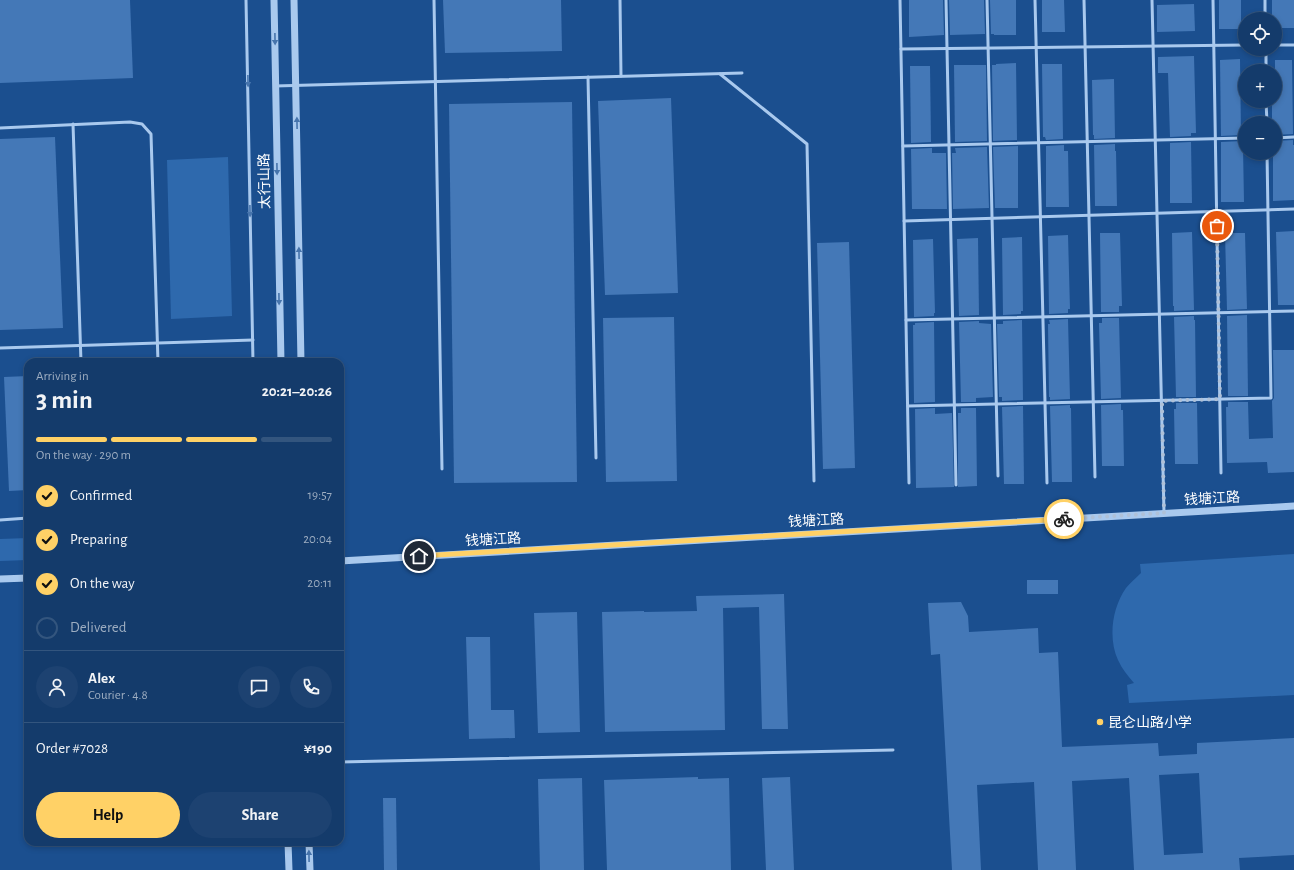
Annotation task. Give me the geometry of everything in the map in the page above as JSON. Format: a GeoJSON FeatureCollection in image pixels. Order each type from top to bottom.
{"type":"FeatureCollection","features":[{"type":"Feature","properties":{"kind":"street","name":"太行山路"},"geometry":{"type":"LineString","coordinates":[[274,0],[281,358]]}},
{"type":"Feature","properties":{"kind":"street"},"geometry":{"type":"LineString","coordinates":[[294,0],[301,358]]}},
{"type":"Feature","properties":{"kind":"street","name":"钱塘江路"},"geometry":{"type":"LineString","coordinates":[[344,561],[1294,506]]}},
{"type":"Feature","properties":{"kind":"street"},"geometry":{"type":"LineString","coordinates":[[0,579],[24,578]]}},
{"type":"Feature","properties":{"kind":"street"},"geometry":{"type":"LineString","coordinates":[[288,846],[289,870]]}},
{"type":"Feature","properties":{"kind":"street"},"geometry":{"type":"LineString","coordinates":[[309,846],[310,870]]}},
{"type":"Feature","properties":{"kind":"lane"},"geometry":{"type":"LineString","coordinates":[[246,0],[253,358]]}},
{"type":"Feature","properties":{"kind":"lane"},"geometry":{"type":"LineString","coordinates":[[434,0],[442,469]]}},
{"type":"Feature","properties":{"kind":"lane"},"geometry":{"type":"LineString","coordinates":[[620,0],[621,76]]}},
{"type":"Feature","properties":{"kind":"lane"},"geometry":{"type":"LineString","coordinates":[[900,0],[909,483]]}},
{"type":"Feature","properties":{"kind":"lane"},"geometry":{"type":"LineString","coordinates":[[946,0],[956,485]]}},
{"type":"Feature","properties":{"kind":"lane"},"geometry":{"type":"LineString","coordinates":[[987,0],[998,476]]}},
{"type":"Feature","properties":{"kind":"lane"},"geometry":{"type":"LineString","coordinates":[[1035,0],[1047,483]]}},
{"type":"Feature","properties":{"kind":"lane"},"geometry":{"type":"LineString","coordinates":[[1084,0],[1095,477]]}},
{"type":"Feature","properties":{"kind":"lane"},"geometry":{"type":"LineString","coordinates":[[1152,0],[1164,513]]}},
{"type":"Feature","properties":{"kind":"lane"},"geometry":{"type":"LineString","coordinates":[[1212,0],[1221,473]]}},
{"type":"Feature","properties":{"kind":"lane"},"geometry":{"type":"LineString","coordinates":[[1265,0],[1265,12]]}},
{"type":"Feature","properties":{"kind":"lane"},"geometry":{"type":"LineString","coordinates":[[901,49],[1238,45]]}},
{"type":"Feature","properties":{"kind":"lane"},"geometry":{"type":"LineString","coordinates":[[1282,45],[1294,45]]}},
{"type":"Feature","properties":{"kind":"lane"},"geometry":{"type":"LineString","coordinates":[[276,86],[742,73]]}},
{"type":"Feature","properties":{"kind":"lane"},"geometry":{"type":"LineString","coordinates":[[720,74],[807,144],[814,481]]}},
{"type":"Feature","properties":{"kind":"lane"},"geometry":{"type":"LineString","coordinates":[[588,77],[596,458]]}},
{"type":"Feature","properties":{"kind":"lane"},"geometry":{"type":"LineString","coordinates":[[0,128],[130,122],[142,124],[151,134],[158,358]]}},
{"type":"Feature","properties":{"kind":"lane"},"geometry":{"type":"LineString","coordinates":[[73,124],[81,358]]}},
{"type":"Feature","properties":{"kind":"lane"},"geometry":{"type":"LineString","coordinates":[[1282,138],[1294,137]]}},
{"type":"Feature","properties":{"kind":"lane"},"geometry":{"type":"LineString","coordinates":[[903,146],[1238,138]]}},
{"type":"Feature","properties":{"kind":"lane"},"geometry":{"type":"LineString","coordinates":[[908,406],[1271,398],[1267,160]]}},
{"type":"Feature","properties":{"kind":"lane"},"geometry":{"type":"LineString","coordinates":[[904,221],[1294,209]]}},
{"type":"Feature","properties":{"kind":"lane"},"geometry":{"type":"LineString","coordinates":[[906,320],[1294,311]]}},
{"type":"Feature","properties":{"kind":"lane"},"geometry":{"type":"LineString","coordinates":[[0,348],[252,340]]}},
{"type":"Feature","properties":{"kind":"lane"},"geometry":{"type":"LineString","coordinates":[[0,520],[24,518]]}},
{"type":"Feature","properties":{"kind":"lane"},"geometry":{"type":"LineString","coordinates":[[344,762],[893,750]]}},
{"type":"Feature","properties":{"kind":"shaded area"},"geometry":{"type":"Polygon","coordinates":[[[228,157],[232,316],[171,319],[167,160],[228,157]]]}},
{"type":"Feature","properties":{"kind":"shaded area"},"geometry":{"type":"Polygon","coordinates":[[[24,538],[24,560],[0,561],[0,539],[24,538]]]}},
{"type":"Feature","properties":{"kind":"shaded area"},"geometry":{"type":"Polygon","coordinates":[[[1294,554],[1294,695],[1129,703],[1127,685],[1134,683],[1118,660],[1112,633],[1117,605],[1126,588],[1141,573],[1140,564],[1294,554]]]}},
{"type":"Feature","properties":{"kind":"building"},"geometry":{"type":"Polygon","coordinates":[[[0,0],[130,0],[133,78],[0,83],[0,0]]]}},
{"type":"Feature","properties":{"kind":"building"},"geometry":{"type":"Polygon","coordinates":[[[443,0],[561,0],[562,51],[445,53],[443,0]]]}},
{"type":"Feature","properties":{"kind":"building"},"geometry":{"type":"Polygon","coordinates":[[[909,0],[943,0],[944,35],[909,37],[909,0]]]}},
{"type":"Feature","properties":{"kind":"building"},"geometry":{"type":"Polygon","coordinates":[[[949,0],[984,0],[985,34],[950,35],[949,0]]]}},
{"type":"Feature","properties":{"kind":"building"},"geometry":{"type":"Polygon","coordinates":[[[990,0],[1016,0],[1016,35],[991,34],[990,0]]]}},
{"type":"Feature","properties":{"kind":"building"},"geometry":{"type":"Polygon","coordinates":[[[1042,0],[1064,0],[1065,32],[1042,32],[1042,0]]]}},
{"type":"Feature","properties":{"kind":"building"},"geometry":{"type":"Polygon","coordinates":[[[1219,0],[1241,0],[1241,12],[1238,12],[1238,29],[1219,29],[1219,0]]]}},
{"type":"Feature","properties":{"kind":"building"},"geometry":{"type":"Polygon","coordinates":[[[1272,0],[1294,0],[1294,28],[1282,28],[1282,12],[1272,12],[1272,0]]]}},
{"type":"Feature","properties":{"kind":"building"},"geometry":{"type":"Polygon","coordinates":[[[1194,4],[1195,31],[1157,32],[1157,5],[1194,4]]]}},
{"type":"Feature","properties":{"kind":"building"},"geometry":{"type":"Polygon","coordinates":[[[1194,56],[1196,133],[1191,133],[1191,136],[1170,137],[1168,73],[1158,73],[1158,57],[1194,56]]]}},
{"type":"Feature","properties":{"kind":"building"},"geometry":{"type":"Polygon","coordinates":[[[1240,59],[1240,64],[1238,64],[1238,108],[1241,108],[1241,116],[1238,116],[1238,135],[1221,136],[1220,60],[1240,59]]]}},
{"type":"Feature","properties":{"kind":"building"},"geometry":{"type":"Polygon","coordinates":[[[1275,60],[1292,60],[1293,134],[1282,135],[1282,116],[1272,116],[1272,108],[1282,108],[1282,64],[1275,64],[1275,60]]]}},
{"type":"Feature","properties":{"kind":"building"},"geometry":{"type":"Polygon","coordinates":[[[1016,63],[1017,140],[993,141],[992,65],[1016,63]]]}},
{"type":"Feature","properties":{"kind":"building"},"geometry":{"type":"Polygon","coordinates":[[[1042,64],[1062,64],[1063,139],[1046,140],[1045,137],[1043,137],[1042,64]]]}},
{"type":"Feature","properties":{"kind":"building"},"geometry":{"type":"Polygon","coordinates":[[[954,65],[986,65],[987,141],[955,142],[954,65]]]}},
{"type":"Feature","properties":{"kind":"building"},"geometry":{"type":"Polygon","coordinates":[[[910,66],[930,66],[931,142],[911,143],[910,66]]]}},
{"type":"Feature","properties":{"kind":"building"},"geometry":{"type":"Polygon","coordinates":[[[1114,79],[1115,138],[1094,139],[1092,80],[1114,79]]]}},
{"type":"Feature","properties":{"kind":"building"},"geometry":{"type":"Polygon","coordinates":[[[671,98],[678,293],[605,295],[598,101],[671,98]]]}},
{"type":"Feature","properties":{"kind":"building"},"geometry":{"type":"Polygon","coordinates":[[[572,102],[577,482],[454,483],[449,104],[572,102]]]}},
{"type":"Feature","properties":{"kind":"building"},"geometry":{"type":"Polygon","coordinates":[[[55,137],[63,328],[0,330],[0,139],[55,137]]]}},
{"type":"Feature","properties":{"kind":"building"},"geometry":{"type":"Polygon","coordinates":[[[1293,140],[1294,200],[1273,201],[1273,160],[1282,160],[1282,141],[1293,140]]]}},
{"type":"Feature","properties":{"kind":"building"},"geometry":{"type":"Polygon","coordinates":[[[1238,141],[1238,160],[1243,160],[1244,202],[1221,202],[1221,142],[1238,141]]]}},
{"type":"Feature","properties":{"kind":"building"},"geometry":{"type":"Polygon","coordinates":[[[1191,142],[1192,203],[1170,203],[1170,143],[1191,142]]]}},
{"type":"Feature","properties":{"kind":"building"},"geometry":{"type":"Polygon","coordinates":[[[1115,144],[1117,206],[1095,206],[1094,145],[1115,144]]]}},
{"type":"Feature","properties":{"kind":"building"},"geometry":{"type":"Polygon","coordinates":[[[1064,145],[1064,151],[1068,151],[1069,207],[1046,207],[1046,146],[1064,145]]]}},
{"type":"Feature","properties":{"kind":"building"},"geometry":{"type":"Polygon","coordinates":[[[1018,146],[1018,208],[995,208],[993,147],[1018,146]]]}},
{"type":"Feature","properties":{"kind":"building"},"geometry":{"type":"Polygon","coordinates":[[[987,147],[989,208],[953,209],[952,153],[956,153],[955,148],[987,147]]]}},
{"type":"Feature","properties":{"kind":"building"},"geometry":{"type":"Polygon","coordinates":[[[932,148],[932,153],[946,153],[947,209],[912,209],[911,149],[932,148]]]}},
{"type":"Feature","properties":{"kind":"building"},"geometry":{"type":"Polygon","coordinates":[[[1294,231],[1294,305],[1278,305],[1276,232],[1294,231]]]}},
{"type":"Feature","properties":{"kind":"building"},"geometry":{"type":"Polygon","coordinates":[[[1192,232],[1194,310],[1174,311],[1172,233],[1192,232]]]}},
{"type":"Feature","properties":{"kind":"building"},"geometry":{"type":"Polygon","coordinates":[[[1100,233],[1120,233],[1122,306],[1119,306],[1119,312],[1101,312],[1100,233]]]}},
{"type":"Feature","properties":{"kind":"building"},"geometry":{"type":"Polygon","coordinates":[[[1225,233],[1245,233],[1247,309],[1227,310],[1225,233]]]}},
{"type":"Feature","properties":{"kind":"building"},"geometry":{"type":"Polygon","coordinates":[[[1068,235],[1070,309],[1068,309],[1068,313],[1049,314],[1048,236],[1068,235]]]}},
{"type":"Feature","properties":{"kind":"building"},"geometry":{"type":"Polygon","coordinates":[[[1022,237],[1023,311],[1021,311],[1021,314],[1003,315],[1002,238],[1022,237]]]}},
{"type":"Feature","properties":{"kind":"building"},"geometry":{"type":"Polygon","coordinates":[[[978,238],[979,315],[959,316],[957,239],[978,238]]]}},
{"type":"Feature","properties":{"kind":"building"},"geometry":{"type":"Polygon","coordinates":[[[933,239],[935,313],[934,316],[914,317],[913,240],[933,239]]]}},
{"type":"Feature","properties":{"kind":"building"},"geometry":{"type":"Polygon","coordinates":[[[849,242],[855,468],[823,469],[817,243],[849,242]]]}},
{"type":"Feature","properties":{"kind":"building"},"geometry":{"type":"Polygon","coordinates":[[[1247,315],[1248,396],[1228,396],[1227,316],[1247,315]]]}},
{"type":"Feature","properties":{"kind":"building"},"geometry":{"type":"Polygon","coordinates":[[[1194,316],[1196,397],[1176,397],[1174,317],[1194,316]]]}},
{"type":"Feature","properties":{"kind":"building"},"geometry":{"type":"Polygon","coordinates":[[[674,317],[677,481],[606,482],[603,318],[674,317]]]}},
{"type":"Feature","properties":{"kind":"building"},"geometry":{"type":"Polygon","coordinates":[[[1102,318],[1119,318],[1121,398],[1101,399],[1099,323],[1102,323],[1102,318]]]}},
{"type":"Feature","properties":{"kind":"building"},"geometry":{"type":"Polygon","coordinates":[[[1068,319],[1070,399],[1050,400],[1048,324],[1050,324],[1049,320],[1068,319]]]}},
{"type":"Feature","properties":{"kind":"building"},"geometry":{"type":"Polygon","coordinates":[[[1022,320],[1023,400],[1002,401],[1002,397],[999,397],[997,324],[1003,324],[1003,321],[1022,320]]]}},
{"type":"Feature","properties":{"kind":"building"},"geometry":{"type":"Polygon","coordinates":[[[979,321],[979,323],[991,324],[993,397],[976,398],[976,402],[961,402],[959,322],[979,321]]]}},
{"type":"Feature","properties":{"kind":"building"},"geometry":{"type":"Polygon","coordinates":[[[934,322],[935,402],[914,403],[913,325],[915,325],[915,323],[934,322]]]}},
{"type":"Feature","properties":{"kind":"building"},"geometry":{"type":"Polygon","coordinates":[[[1273,350],[1294,350],[1294,472],[1268,473],[1267,462],[1227,463],[1226,407],[1228,407],[1228,402],[1248,402],[1249,439],[1273,438],[1273,350]]]}},
{"type":"Feature","properties":{"kind":"building"},"geometry":{"type":"Polygon","coordinates":[[[24,376],[24,490],[9,491],[4,377],[24,376]]]}},
{"type":"Feature","properties":{"kind":"building"},"geometry":{"type":"Polygon","coordinates":[[[1176,403],[1197,403],[1198,464],[1175,464],[1174,409],[1176,409],[1176,403]]]}},
{"type":"Feature","properties":{"kind":"building"},"geometry":{"type":"Polygon","coordinates":[[[1121,404],[1121,410],[1123,410],[1124,466],[1102,466],[1101,405],[1121,404]]]}},
{"type":"Feature","properties":{"kind":"building"},"geometry":{"type":"Polygon","coordinates":[[[1070,405],[1072,482],[1052,482],[1050,406],[1070,405]]]}},
{"type":"Feature","properties":{"kind":"building"},"geometry":{"type":"Polygon","coordinates":[[[1023,406],[1024,484],[1004,484],[1002,407],[1023,406]]]}},
{"type":"Feature","properties":{"kind":"building"},"geometry":{"type":"Polygon","coordinates":[[[935,408],[935,414],[952,413],[954,487],[916,488],[915,409],[935,408]]]}},
{"type":"Feature","properties":{"kind":"building"},"geometry":{"type":"Polygon","coordinates":[[[961,408],[976,408],[977,486],[958,487],[958,413],[961,413],[961,408]]]}},
{"type":"Feature","properties":{"kind":"building"},"geometry":{"type":"Polygon","coordinates":[[[1027,580],[1058,580],[1058,594],[1027,594],[1027,580]]]}},
{"type":"Feature","properties":{"kind":"building"},"geometry":{"type":"Polygon","coordinates":[[[784,594],[788,729],[762,729],[759,607],[723,608],[725,730],[605,732],[602,612],[697,611],[696,596],[784,594]]]}},
{"type":"Feature","properties":{"kind":"building"},"geometry":{"type":"Polygon","coordinates":[[[961,602],[968,616],[969,632],[1038,628],[1039,653],[1058,652],[1062,747],[1158,743],[1159,756],[1197,754],[1197,743],[1294,738],[1294,855],[1239,858],[1240,870],[1134,870],[1129,778],[1072,781],[1076,870],[1038,870],[1034,782],[977,785],[981,870],[952,870],[940,654],[931,655],[928,603],[961,602]],[[1199,773],[1159,775],[1164,855],[1203,853],[1199,773]]]}},
{"type":"Feature","properties":{"kind":"building"},"geometry":{"type":"Polygon","coordinates":[[[577,612],[580,732],[538,733],[534,613],[577,612]]]}},
{"type":"Feature","properties":{"kind":"building"},"geometry":{"type":"Polygon","coordinates":[[[466,637],[490,637],[491,710],[514,710],[515,738],[469,739],[466,637]]]}},
{"type":"Feature","properties":{"kind":"building"},"geometry":{"type":"Polygon","coordinates":[[[698,777],[698,779],[729,778],[731,870],[607,870],[604,780],[698,777]]]}},
{"type":"Feature","properties":{"kind":"building"},"geometry":{"type":"Polygon","coordinates":[[[790,777],[794,870],[766,870],[762,778],[790,777]]]}},
{"type":"Feature","properties":{"kind":"building"},"geometry":{"type":"Polygon","coordinates":[[[582,778],[584,870],[540,870],[538,779],[582,778]]]}},
{"type":"Feature","properties":{"kind":"building"},"geometry":{"type":"Polygon","coordinates":[[[383,798],[396,798],[397,870],[384,870],[383,798]]]}},
{"type":"Feature","properties":{"kind":"way so far"},"geometry":{"type":"LineString","coordinates":[[1064,519],[1164,513],[1162,401],[1220,399],[1217,226]]}},
{"type":"Feature","properties":{"kind":"place","name":"昆仑山路小学"},"geometry":{"type":"Point","coordinates":[1100,722]}},
{"type":"Feature","properties":{"kind":"route"},"geometry":{"type":"LineString","coordinates":[[419,556],[1064,519]]}}]}
